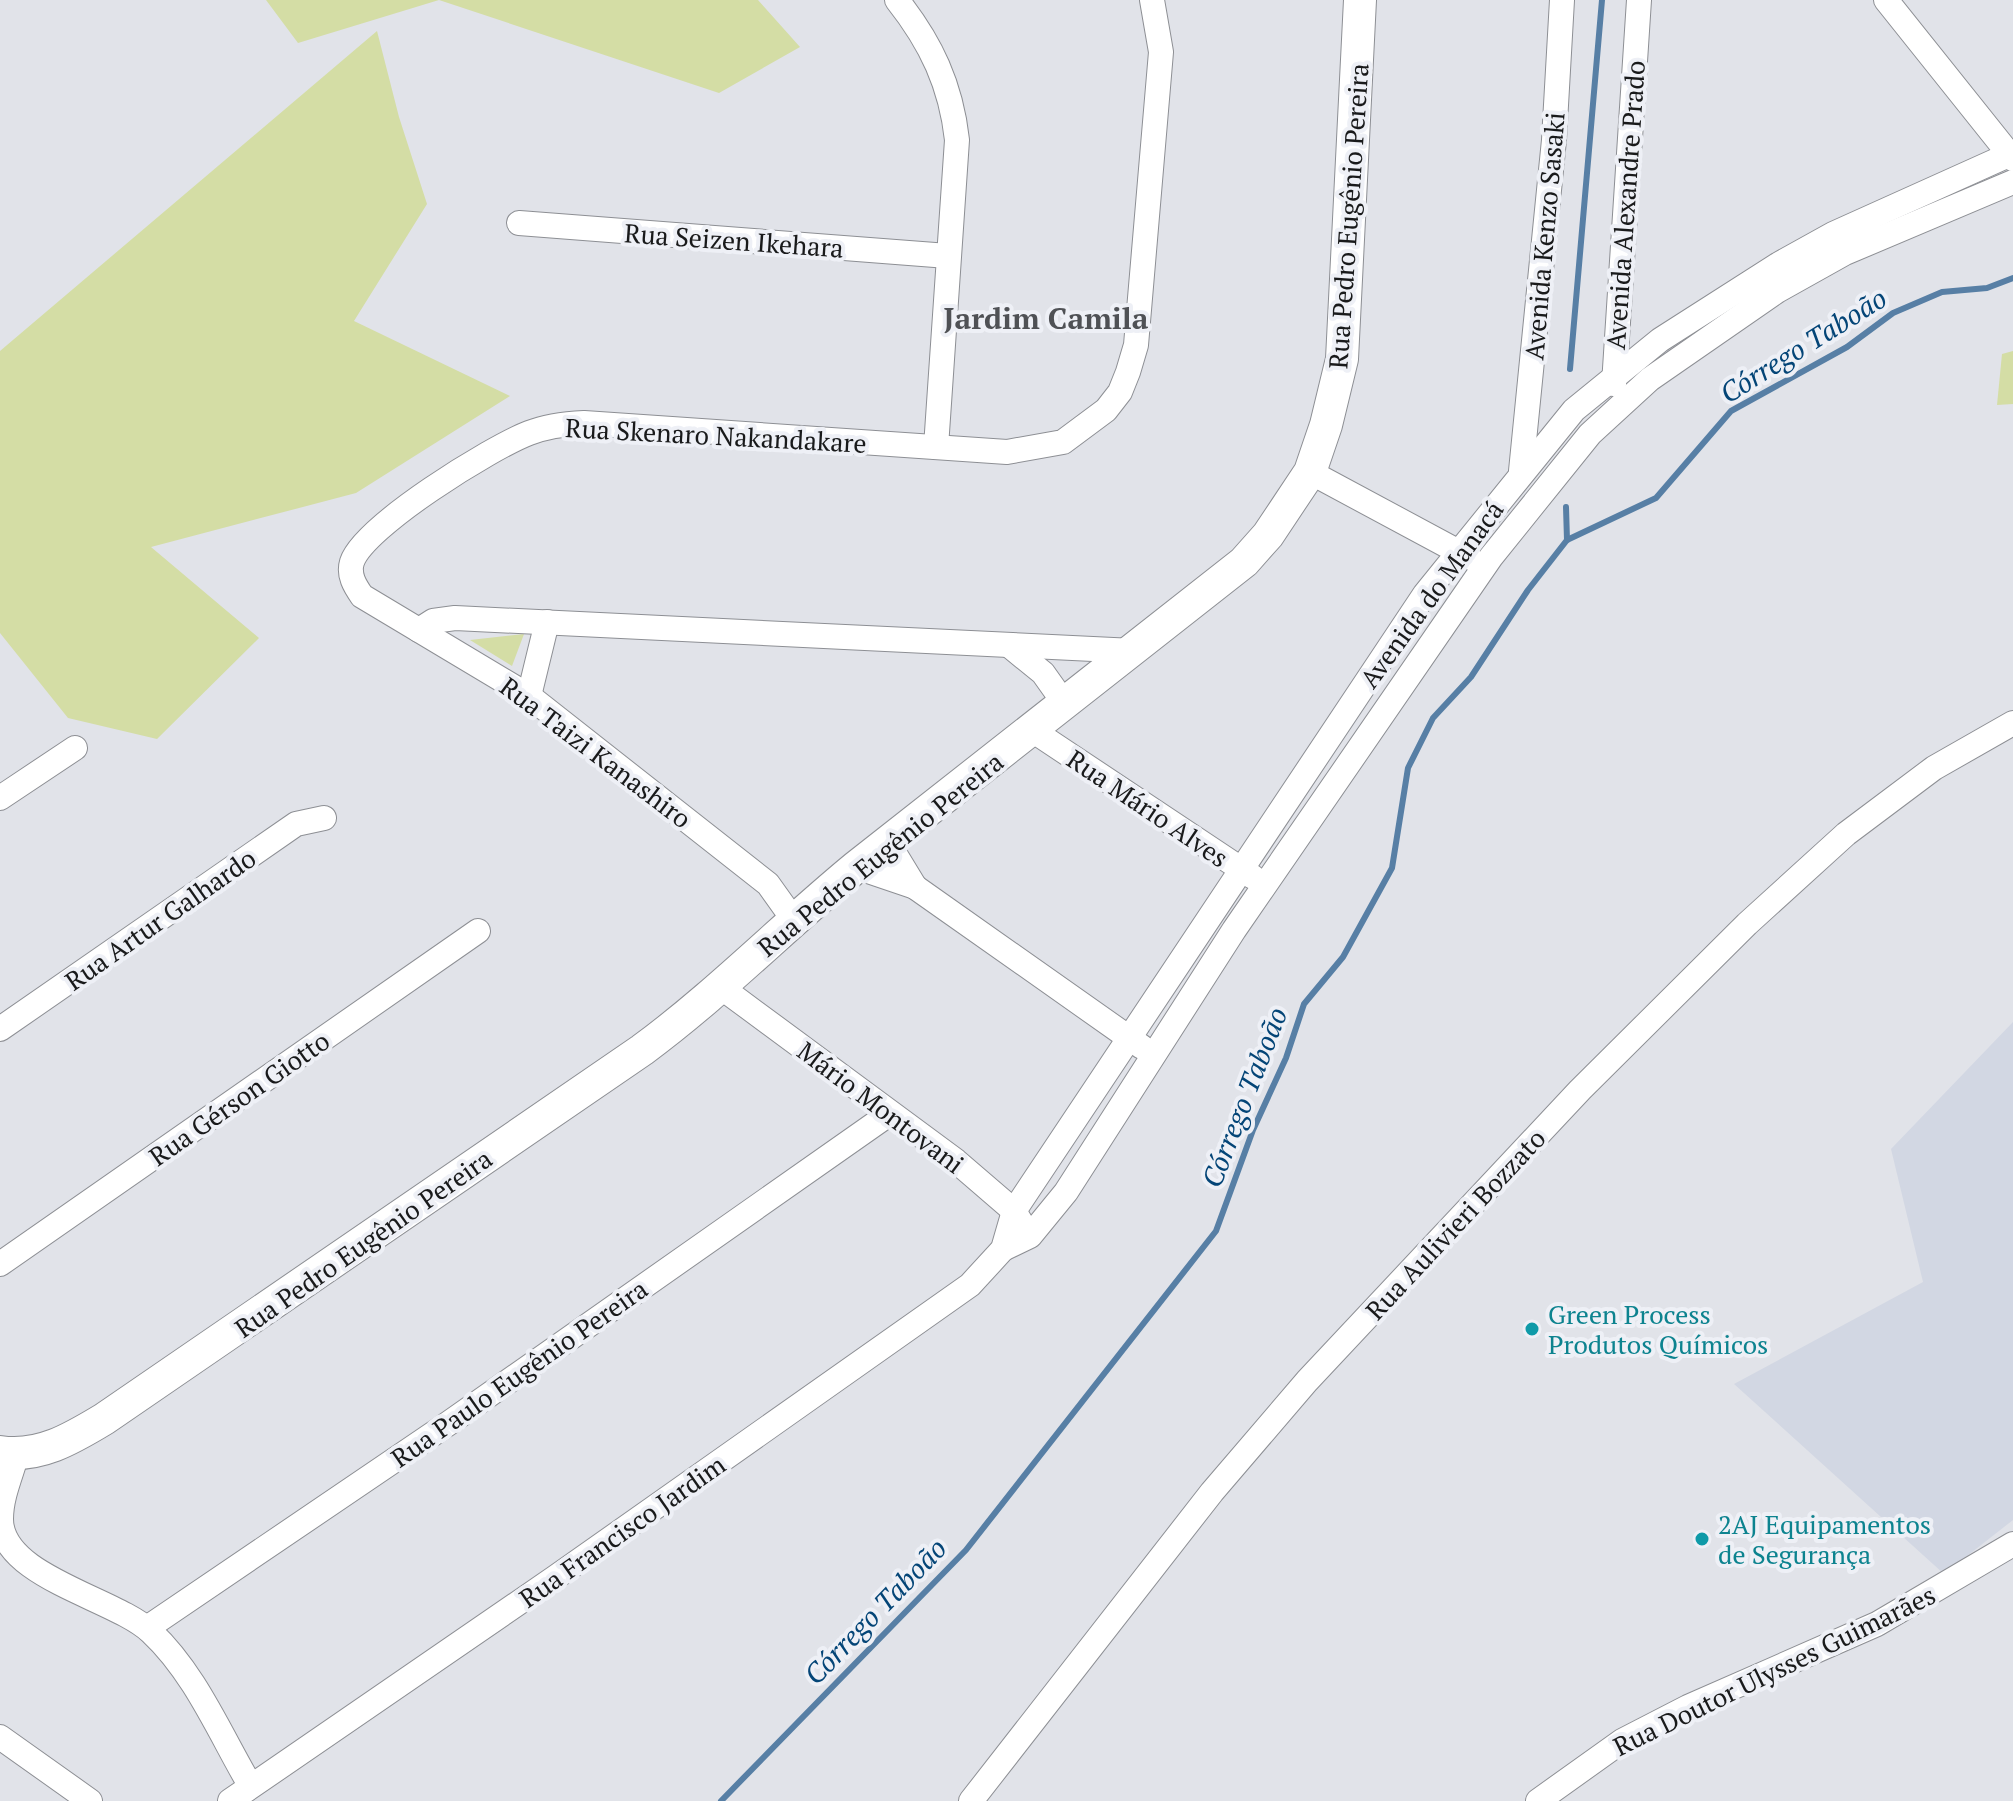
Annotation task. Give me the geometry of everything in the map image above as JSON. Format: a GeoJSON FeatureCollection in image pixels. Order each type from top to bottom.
{"type":"FeatureCollection","features":[{"type":"Feature","properties":{"kind":"street"},"geometry":{"type":"LineString","coordinates":[[897,0],[922,32],[943,74],[953,108],[957,140],[936,447]]}},
{"type":"Feature","properties":{"kind":"street","name":"Rua Skenaro Nakandakare"},"geometry":{"type":"LineString","coordinates":[[419,630],[362,596],[351,573],[353,561],[367,539],[383,525],[461,471],[530,433],[556,425],[584,423],[1007,452],[1063,442],[1106,410],[1120,392],[1136,345],[1160,68],[1157,20],[1152,0]]}},
{"type":"Feature","properties":{"kind":"street","name":"Rua Pedro Eugênio Pereira"},"geometry":{"type":"LineString","coordinates":[[8,1453],[45,1450],[104,1419],[642,1050],[722,988],[804,909],[887,841],[1244,562],[1268,535],[1310,472],[1326,425],[1342,359],[1360,0]]}},
{"type":"Feature","properties":{"kind":"street","name":"Avenida Kenzo Sasaki"},"geometry":{"type":"LineString","coordinates":[[1521,471],[1554,140],[1562,0]]}},
{"type":"Feature","properties":{"kind":"street","name":"Avenida Alexandre Prado"},"geometry":{"type":"LineString","coordinates":[[1612,411],[1639,0]]}},
{"type":"Feature","properties":{"kind":"street"},"geometry":{"type":"LineString","coordinates":[[1888,1],[2012,156]]}},
{"type":"Feature","properties":{"kind":"street","name":"Avenida do Manacá"},"geometry":{"type":"LineString","coordinates":[[1014,1211],[1240,869],[1457,551],[1574,410],[1660,340],[1779,264],[1833,234],[2012,156]]}},
{"type":"Feature","properties":{"kind":"street","name":"Avenida do Manacá"},"geometry":{"type":"LineString","coordinates":[[1030,1236],[1066,1192],[1265,884],[1485,566],[1581,443],[1650,379],[1777,291],[1845,253],[2013,182]]}},
{"type":"Feature","properties":{"kind":"street","name":"Rua Seizen Ikehara"},"geometry":{"type":"LineString","coordinates":[[519,223],[948,256]]}},
{"type":"Feature","properties":{"kind":"street"},"geometry":{"type":"LineString","coordinates":[[1530,398],[1549,438],[1581,443]]}},
{"type":"Feature","properties":{"kind":"street"},"geometry":{"type":"LineString","coordinates":[[1310,472],[1485,566]]}},
{"type":"Feature","properties":{"kind":"street"},"geometry":{"type":"LineString","coordinates":[[419,630],[433,621],[455,618],[1134,651]]}},
{"type":"Feature","properties":{"kind":"street"},"geometry":{"type":"LineString","coordinates":[[529,696],[547,622]]}},
{"type":"Feature","properties":{"kind":"street","name":"Rua Taizi Kanashiro"},"geometry":{"type":"LineString","coordinates":[[419,630],[529,696],[804,909]]}},
{"type":"Feature","properties":{"kind":"street"},"geometry":{"type":"LineString","coordinates":[[1011,647],[1043,673],[1065,704]]}},
{"type":"Feature","properties":{"kind":"street","name":"Rua Aulivieri Bozzato"},"geometry":{"type":"LineString","coordinates":[[971,1801],[1212,1492],[1288,1403],[1580,1090],[1747,924],[1846,834],[1934,768],[2013,723]]}},
{"type":"Feature","properties":{"kind":"street","name":"Rua Mário Alves"},"geometry":{"type":"LineString","coordinates":[[1032,730],[1265,884]]}},
{"type":"Feature","properties":{"kind":"street"},"geometry":{"type":"LineString","coordinates":[[0,798],[75,748]]}},
{"type":"Feature","properties":{"kind":"street","name":"Rua Artur Galhardo"},"geometry":{"type":"LineString","coordinates":[[0,1029],[296,824],[324,818]]}},
{"type":"Feature","properties":{"kind":"street"},"geometry":{"type":"LineString","coordinates":[[887,841],[915,887]]}},
{"type":"Feature","properties":{"kind":"street"},"geometry":{"type":"LineString","coordinates":[[856,867],[915,887],[1153,1056]]}},
{"type":"Feature","properties":{"kind":"street","name":"Rua Gérson Giotto"},"geometry":{"type":"LineString","coordinates":[[0,1264],[478,931]]}},
{"type":"Feature","properties":{"kind":"street","name":"Mário Montovani"},"geometry":{"type":"LineString","coordinates":[[722,988],[956,1161],[1014,1211],[1030,1236]]}},
{"type":"Feature","properties":{"kind":"street","name":"Rua Paulo Eugênio Pereira"},"geometry":{"type":"LineString","coordinates":[[147,1628],[462,1414],[889,1114]]}},
{"type":"Feature","properties":{"kind":"street","name":"Rua Francisco Jardim"},"geometry":{"type":"LineString","coordinates":[[1003,1249],[1014,1211]]}},
{"type":"Feature","properties":{"kind":"street","name":"Rua Francisco Jardim"},"geometry":{"type":"LineString","coordinates":[[230,1801],[945,1305],[970,1285],[1003,1249],[1030,1236]]}},
{"type":"Feature","properties":{"kind":"street"},"geometry":{"type":"LineString","coordinates":[[8,1453],[1,1522],[6,1542],[14,1553],[147,1628],[182,1666],[250,1785]]}},
{"type":"Feature","properties":{"kind":"street","name":"Rua Doutor Ulysses Guimarães"},"geometry":{"type":"LineString","coordinates":[[1538,1801],[1622,1741],[1688,1707],[1877,1624],[2013,1544]]}},
{"type":"Feature","properties":{"kind":"street"},"geometry":{"type":"LineString","coordinates":[[0,1737],[90,1801]]}},
{"type":"Feature","properties":{"kind":"shaded area"},"geometry":{"type":"Polygon","coordinates":[[[2013,1022],[2013,1520],[1944,1574],[1734,1384],[1923,1282],[1891,1149],[2013,1022]]]}},
{"type":"Feature","properties":{"kind":"green space"},"geometry":{"type":"Polygon","coordinates":[[[266,0],[439,0],[298,43],[266,0]]]}},
{"type":"Feature","properties":{"kind":"green space"},"geometry":{"type":"Polygon","coordinates":[[[439,0],[758,0],[800,47],[719,93],[439,0]]]}},
{"type":"Feature","properties":{"kind":"green space"},"geometry":{"type":"Polygon","coordinates":[[[377,31],[399,117],[427,204],[354,321],[510,396],[356,493],[151,547],[259,638],[157,739],[68,718],[0,633],[0,351],[377,31]]]}},
{"type":"Feature","properties":{"kind":"green space"},"geometry":{"type":"Polygon","coordinates":[[[2013,351],[2013,404],[1997,405],[2002,354],[2013,351]]]}},
{"type":"Feature","properties":{"kind":"green space"},"geometry":{"type":"Polygon","coordinates":[[[524,634],[512,666],[470,640],[524,634]]]}},
{"type":"Feature","properties":{"kind":"waterway"},"geometry":{"type":"LineString","coordinates":[[1570,369],[1602,0]]}},
{"type":"Feature","properties":{"kind":"waterway","name":"Córrego Taboão"},"geometry":{"type":"LineString","coordinates":[[721,1801],[966,1550],[1216,1231],[1253,1130],[1286,1058],[1304,1004],[1343,957],[1392,868],[1408,768],[1433,718],[1471,677],[1528,590],[1567,540],[1656,498],[1731,411],[1847,347],[1893,313],[1942,292],[1987,288],[2013,278]]}},
{"type":"Feature","properties":{"kind":"waterway"},"geometry":{"type":"LineString","coordinates":[[1566,507],[1567,540]]}},
{"type":"Feature","properties":{"kind":"place","name":"Green Process Produtos Químicos"},"geometry":{"type":"Point","coordinates":[1532,1329]}},
{"type":"Feature","properties":{"kind":"place","name":"2AJ Equipamentos de Segurança"},"geometry":{"type":"Point","coordinates":[1702,1539]}},
{"type":"Feature","properties":{"kind":"district","name":"Jardim Camila"},"geometry":{"type":"Point","coordinates":[1046,318]}}]}
